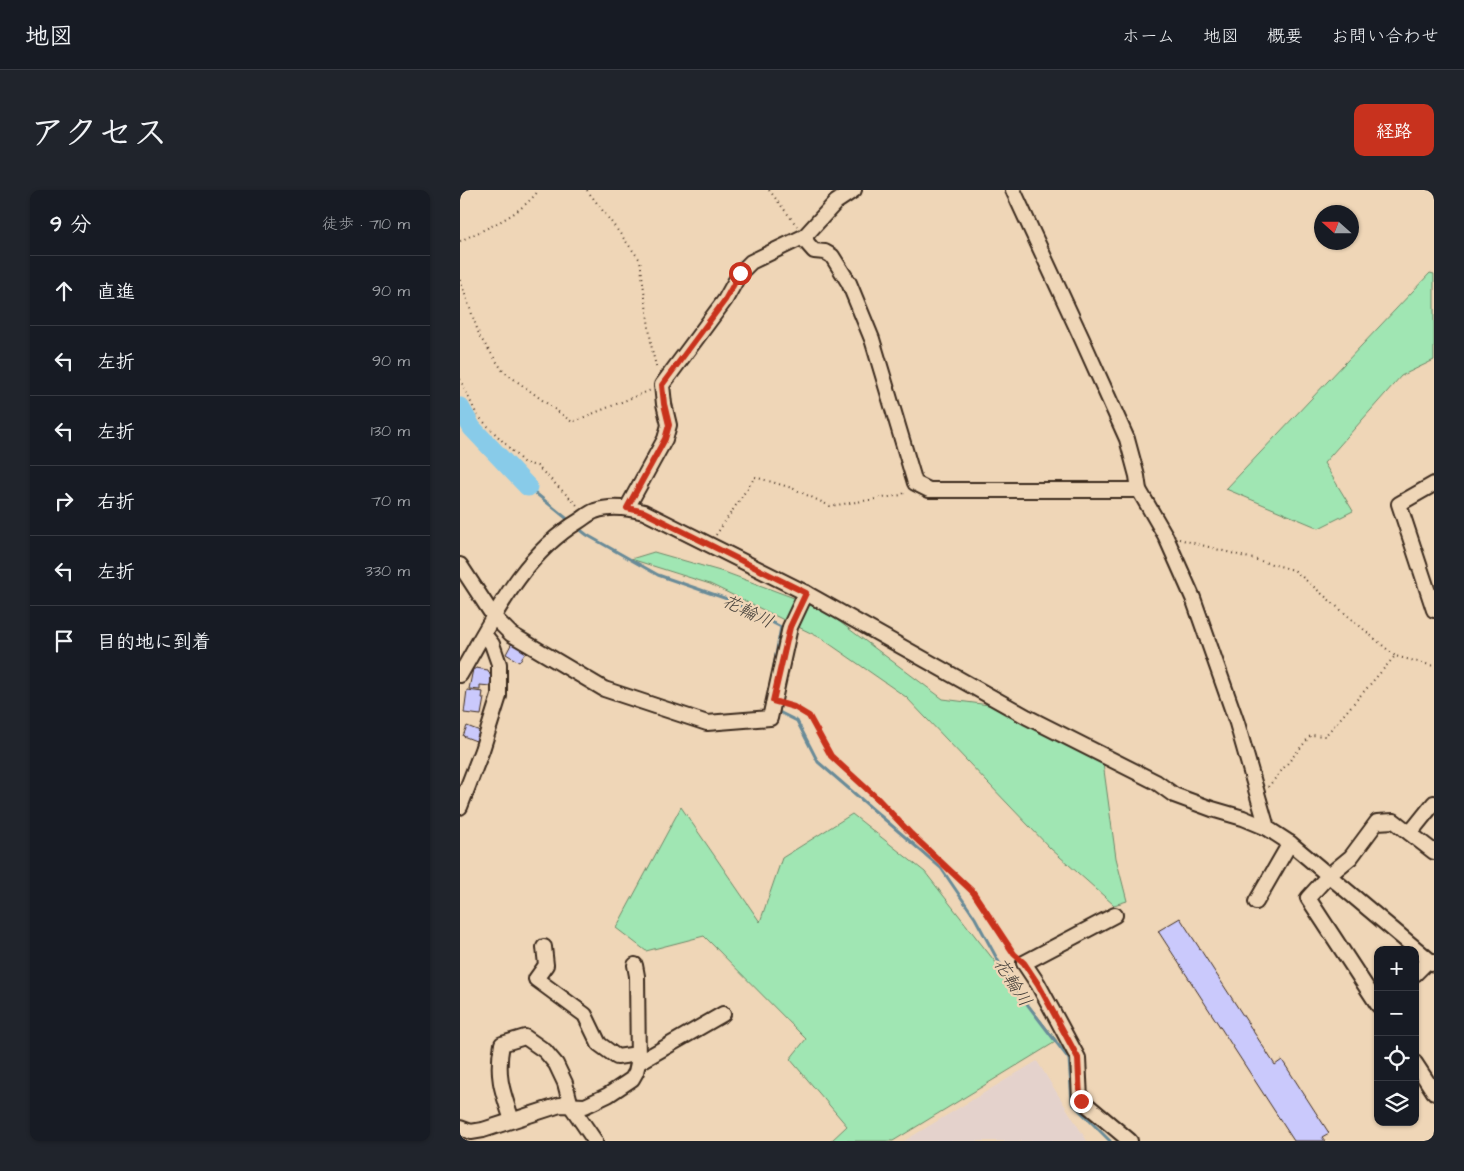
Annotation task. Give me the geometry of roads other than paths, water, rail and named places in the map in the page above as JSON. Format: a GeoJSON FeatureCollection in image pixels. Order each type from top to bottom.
{"type":"FeatureCollection","features":[{"type":"Feature","properties":{"kind":"street"},"geometry":{"type":"LineString","coordinates":[[627,508],[665,439],[669,425],[662,385],[725,300],[740,273],[751,262],[804,236],[836,202],[854,190]]}},
{"type":"Feature","properties":{"kind":"street"},"geometry":{"type":"LineString","coordinates":[[1013,190],[1126,439],[1137,476],[1139,490],[1165,535],[1199,617],[1237,723],[1267,828]]}},
{"type":"Feature","properties":{"kind":"street"},"geometry":{"type":"LineString","coordinates":[[804,236],[814,251],[824,252],[832,256],[849,283],[872,338],[915,483],[929,490],[1139,490]]}},
{"type":"Feature","properties":{"kind":"street"},"geometry":{"type":"LineString","coordinates":[[1434,484],[1398,504],[1434,610]]}},
{"type":"Feature","properties":{"kind":"street"},"geometry":{"type":"LineString","coordinates":[[460,675],[517,580],[542,550],[569,527],[596,511],[627,508],[644,512],[806,593],[1027,717],[1156,782],[1174,795],[1267,828],[1290,843],[1432,962],[1419,971]]}},
{"type":"Feature","properties":{"kind":"street"},"geometry":{"type":"LineString","coordinates":[[460,565],[494,617],[512,634],[604,689],[706,723],[770,718],[790,627],[806,593]]}},
{"type":"Feature","properties":{"kind":"street"},"geometry":{"type":"LineString","coordinates":[[460,807],[482,750],[499,696],[499,664],[492,644],[484,634]]}},
{"type":"Feature","properties":{"kind":"street"},"geometry":{"type":"LineString","coordinates":[[1410,833],[1434,803]]}},
{"type":"Feature","properties":{"kind":"street"},"geometry":{"type":"LineString","coordinates":[[1374,999],[1308,898],[1328,876],[1351,857],[1377,822],[1394,821],[1434,852]]}},
{"type":"Feature","properties":{"kind":"street"},"geometry":{"type":"LineString","coordinates":[[1256,902],[1290,843]]}},
{"type":"Feature","properties":{"kind":"street"},"geometry":{"type":"LineString","coordinates":[[1115,914],[1024,963],[1038,984],[1078,1058],[1080,1099],[1130,1141]]}},
{"type":"Feature","properties":{"kind":"street"},"geometry":{"type":"LineString","coordinates":[[544,947],[546,965],[536,979],[585,1015],[599,1044],[617,1057],[638,1058],[723,1014]]}},
{"type":"Feature","properties":{"kind":"street"},"geometry":{"type":"LineString","coordinates":[[460,1128],[471,1132],[483,1130],[560,1105],[585,1106],[608,1095],[632,1078],[636,1072],[638,1058],[637,976],[635,965]]}},
{"type":"Feature","properties":{"kind":"street"},"geometry":{"type":"LineString","coordinates":[[512,1120],[499,1079],[499,1059],[502,1044],[525,1037],[545,1052],[556,1064],[571,1106],[595,1141]]}},
{"type":"Feature","properties":{"kind":"street"},"geometry":{"type":"LineString","coordinates":[[1419,1069],[1434,1092]]}},
{"type":"Feature","properties":{"kind":"waterway","name":"花輪川"},"geometry":{"type":"LineString","coordinates":[[460,407],[472,428],[528,487]]}},
{"type":"Feature","properties":{"kind":"waterway","name":"花輪川"},"geometry":{"type":"LineString","coordinates":[[528,487],[571,522]]}},
{"type":"Feature","properties":{"kind":"waterway","name":"花輪川"},"geometry":{"type":"LineString","coordinates":[[578,528],[658,575],[727,599],[781,627],[770,688]]}},
{"type":"Feature","properties":{"kind":"waterway","name":"花輪川"},"geometry":{"type":"LineString","coordinates":[[775,710],[797,721],[818,762],[941,868],[975,918],[1008,979],[1069,1059],[1072,1103],[1110,1141]]}}]}
